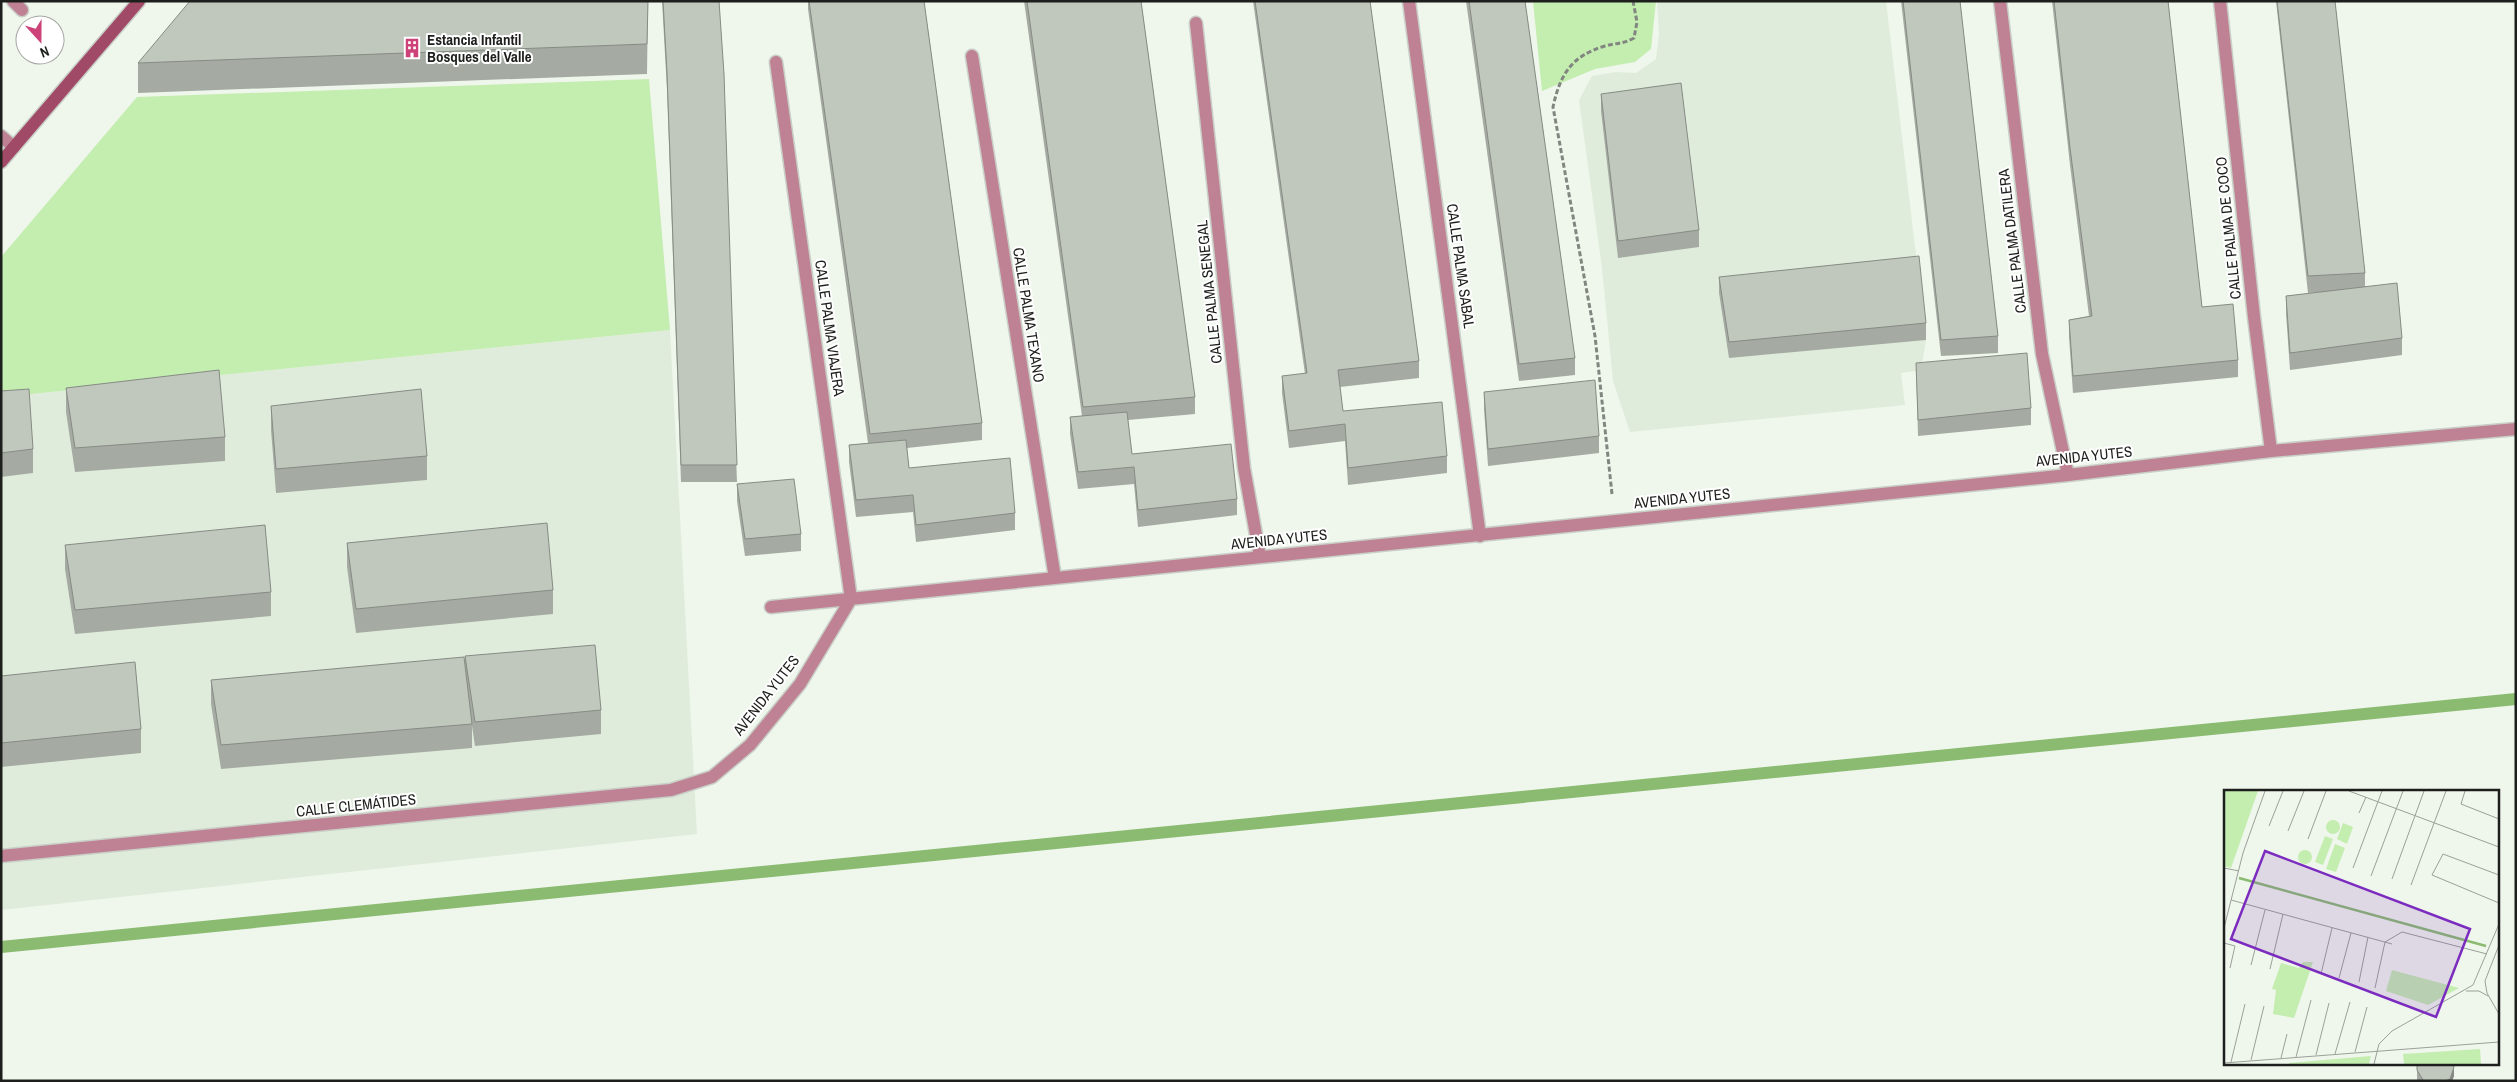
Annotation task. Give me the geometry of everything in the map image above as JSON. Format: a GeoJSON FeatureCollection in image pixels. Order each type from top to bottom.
{"type":"FeatureCollection","features":[{"type":"Feature","properties":{"kind":"street"},"geometry":{"type":"LineString","coordinates":[[1,162],[139,1]]}},
{"type":"Feature","properties":{"kind":"street","name":"CALLE PALMA SABAL"},"geometry":{"type":"LineString","coordinates":[[1409,1],[1480,536]]}},
{"type":"Feature","properties":{"kind":"street","name":"CALLE PALMA DATILERA"},"geometry":{"type":"LineString","coordinates":[[2000,1],[2042,354],[2068,475]]}},
{"type":"Feature","properties":{"kind":"street","name":"CALLE PALMA DE COCO"},"geometry":{"type":"LineString","coordinates":[[2220,1],[2254,317],[2271,451]]}},
{"type":"Feature","properties":{"kind":"street","name":"CALLE PALMA SENEGAL"},"geometry":{"type":"LineString","coordinates":[[1196,23],[1244,468],[1260,557]]}},
{"type":"Feature","properties":{"kind":"street","name":"CALLE PALMA TEXANO"},"geometry":{"type":"LineString","coordinates":[[972,56],[1055,578]]}},
{"type":"Feature","properties":{"kind":"street","name":"CALLE PALMA VIAJERA"},"geometry":{"type":"LineString","coordinates":[[776,62],[851,599]]}},
{"type":"Feature","properties":{"kind":"street"},"geometry":{"type":"LineString","coordinates":[[1,136],[14,147]]}},
{"type":"Feature","properties":{"kind":"street","name":"AVENIDA YUTES"},"geometry":{"type":"LineString","coordinates":[[771,607],[2068,475],[2271,451],[2516,429]]}},
{"type":"Feature","properties":{"kind":"street","name":"AVENIDA YUTES"},"geometry":{"type":"LineString","coordinates":[[712,777],[750,745],[800,684],[851,599]]}},
{"type":"Feature","properties":{"kind":"street","name":"CALLE CLEMÁTIDES"},"geometry":{"type":"LineString","coordinates":[[1,856],[671,790],[712,777]]}},
{"type":"Feature","properties":{"kind":"path"},"geometry":{"type":"LineString","coordinates":[[1615,522],[1595,336],[1553,107],[1558,82],[1578,57],[1605,46],[1623,44],[1634,38],[1637,22],[1634,1]]}},
{"type":"Feature","properties":{"kind":"shaded area"},"geometry":{"type":"Polygon","coordinates":[[[1657,1],[1886,1],[1926,340],[1921,370],[1901,373],[1905,405],[1630,432],[1613,381],[1602,268],[1579,100],[1592,76],[1616,72],[1636,73],[1656,59],[1659,34],[1657,1]]]}},
{"type":"Feature","properties":{"kind":"shaded area"},"geometry":{"type":"Polygon","coordinates":[[[670,330],[697,834],[1,910],[1,397],[670,330]]]}},
{"type":"Feature","properties":{"kind":"green space"},"geometry":{"type":"Polygon","coordinates":[[[1533,1],[1656,1],[1651,49],[1635,62],[1595,69],[1542,91],[1533,1]]]}},
{"type":"Feature","properties":{"kind":"green space"},"geometry":{"type":"Polygon","coordinates":[[[649,79],[670,330],[1,397],[1,257],[137,97],[649,79]]]}},
{"type":"Feature","properties":{"kind":"building","name":"Estancia Infantil Bosques del Valle"},"geometry":{"type":"Polygon","coordinates":[[[190,1],[648,1],[647,44],[138,63],[190,1]]]}},
{"type":"Feature","properties":{"kind":"building"},"geometry":{"type":"Polygon","coordinates":[[[663,1],[719,1],[724,74],[737,465],[681,465],[663,1]]]}},
{"type":"Feature","properties":{"kind":"building"},"geometry":{"type":"Polygon","coordinates":[[[809,1],[924,1],[982,423],[870,434],[809,1]]]}},
{"type":"Feature","properties":{"kind":"building"},"geometry":{"type":"Polygon","coordinates":[[[1027,1],[1141,1],[1195,397],[1083,407],[1027,1]]]}},
{"type":"Feature","properties":{"kind":"building"},"geometry":{"type":"Polygon","coordinates":[[[1255,1],[1370,1],[1419,361],[1338,370],[1343,411],[1442,402],[1447,456],[1348,468],[1345,424],[1289,431],[1282,376],[1307,373],[1255,1]]]}},
{"type":"Feature","properties":{"kind":"building"},"geometry":{"type":"Polygon","coordinates":[[[1469,1],[1525,1],[1575,358],[1519,364],[1469,1]]]}},
{"type":"Feature","properties":{"kind":"building"},"geometry":{"type":"Polygon","coordinates":[[[1903,1],[1960,1],[1998,336],[1941,340],[1903,1]]]}},
{"type":"Feature","properties":{"kind":"building"},"geometry":{"type":"Polygon","coordinates":[[[2054,1],[2168,1],[2202,307],[2233,304],[2238,360],[2073,376],[2069,320],[2092,316],[2070,148],[2054,1]]]}},
{"type":"Feature","properties":{"kind":"building"},"geometry":{"type":"Polygon","coordinates":[[[2277,1],[2335,1],[2365,273],[2308,276],[2277,1]]]}},
{"type":"Feature","properties":{"kind":"building"},"geometry":{"type":"Polygon","coordinates":[[[1681,83],[1699,230],[1618,241],[1601,94],[1681,83]]]}},
{"type":"Feature","properties":{"kind":"building"},"geometry":{"type":"Polygon","coordinates":[[[1919,256],[1926,323],[1729,342],[1719,277],[1919,256]]]}},
{"type":"Feature","properties":{"kind":"building"},"geometry":{"type":"Polygon","coordinates":[[[2397,283],[2402,338],[2290,353],[2286,296],[2397,283]]]}},
{"type":"Feature","properties":{"kind":"building"},"geometry":{"type":"Polygon","coordinates":[[[2027,353],[2031,408],[1918,420],[1916,363],[2027,353]]]}},
{"type":"Feature","properties":{"kind":"building"},"geometry":{"type":"Polygon","coordinates":[[[219,370],[225,437],[75,448],[66,388],[219,370]]]}},
{"type":"Feature","properties":{"kind":"building"},"geometry":{"type":"Polygon","coordinates":[[[1595,380],[1599,436],[1488,449],[1484,392],[1595,380]]]}},
{"type":"Feature","properties":{"kind":"building"},"geometry":{"type":"Polygon","coordinates":[[[29,389],[33,449],[1,453],[1,391],[29,389]]]}},
{"type":"Feature","properties":{"kind":"building"},"geometry":{"type":"Polygon","coordinates":[[[421,389],[427,456],[276,469],[271,406],[421,389]]]}},
{"type":"Feature","properties":{"kind":"building"},"geometry":{"type":"Polygon","coordinates":[[[1127,412],[1132,454],[1231,444],[1237,499],[1138,510],[1134,467],[1078,472],[1070,417],[1127,412]]]}},
{"type":"Feature","properties":{"kind":"building"},"geometry":{"type":"Polygon","coordinates":[[[906,440],[909,468],[1010,458],[1015,513],[916,525],[913,495],[856,500],[849,445],[906,440]]]}},
{"type":"Feature","properties":{"kind":"building"},"geometry":{"type":"Polygon","coordinates":[[[794,479],[801,534],[745,539],[737,484],[794,479]]]}},
{"type":"Feature","properties":{"kind":"building"},"geometry":{"type":"Polygon","coordinates":[[[547,523],[553,590],[356,609],[347,543],[547,523]]]}},
{"type":"Feature","properties":{"kind":"building"},"geometry":{"type":"Polygon","coordinates":[[[265,525],[271,592],[75,610],[65,545],[265,525]]]}},
{"type":"Feature","properties":{"kind":"building"},"geometry":{"type":"Polygon","coordinates":[[[595,645],[601,710],[475,722],[465,656],[595,645]]]}},
{"type":"Feature","properties":{"kind":"building"},"geometry":{"type":"Polygon","coordinates":[[[464,657],[472,724],[221,745],[211,680],[464,657]]]}},
{"type":"Feature","properties":{"kind":"building"},"geometry":{"type":"Polygon","coordinates":[[[135,662],[141,729],[1,743],[1,676],[135,662]]]}},
{"type":"Feature","properties":{"kind":"building"},"geometry":{"type":"Polygon","coordinates":[[[2417,1064],[2453,1064],[2454,1067],[2450,1079],[2445,1081],[2424,1081],[2417,1070],[2417,1064]]]}},
{"type":"Feature","properties":{"kind":"waterway"},"geometry":{"type":"LineString","coordinates":[[1,947],[2516,699]]}},
{"type":"Feature","properties":{"kind":"place","name":"Estancia Infantil Bosques del Valle"},"geometry":{"type":"Point","coordinates":[412,48]}}]}
